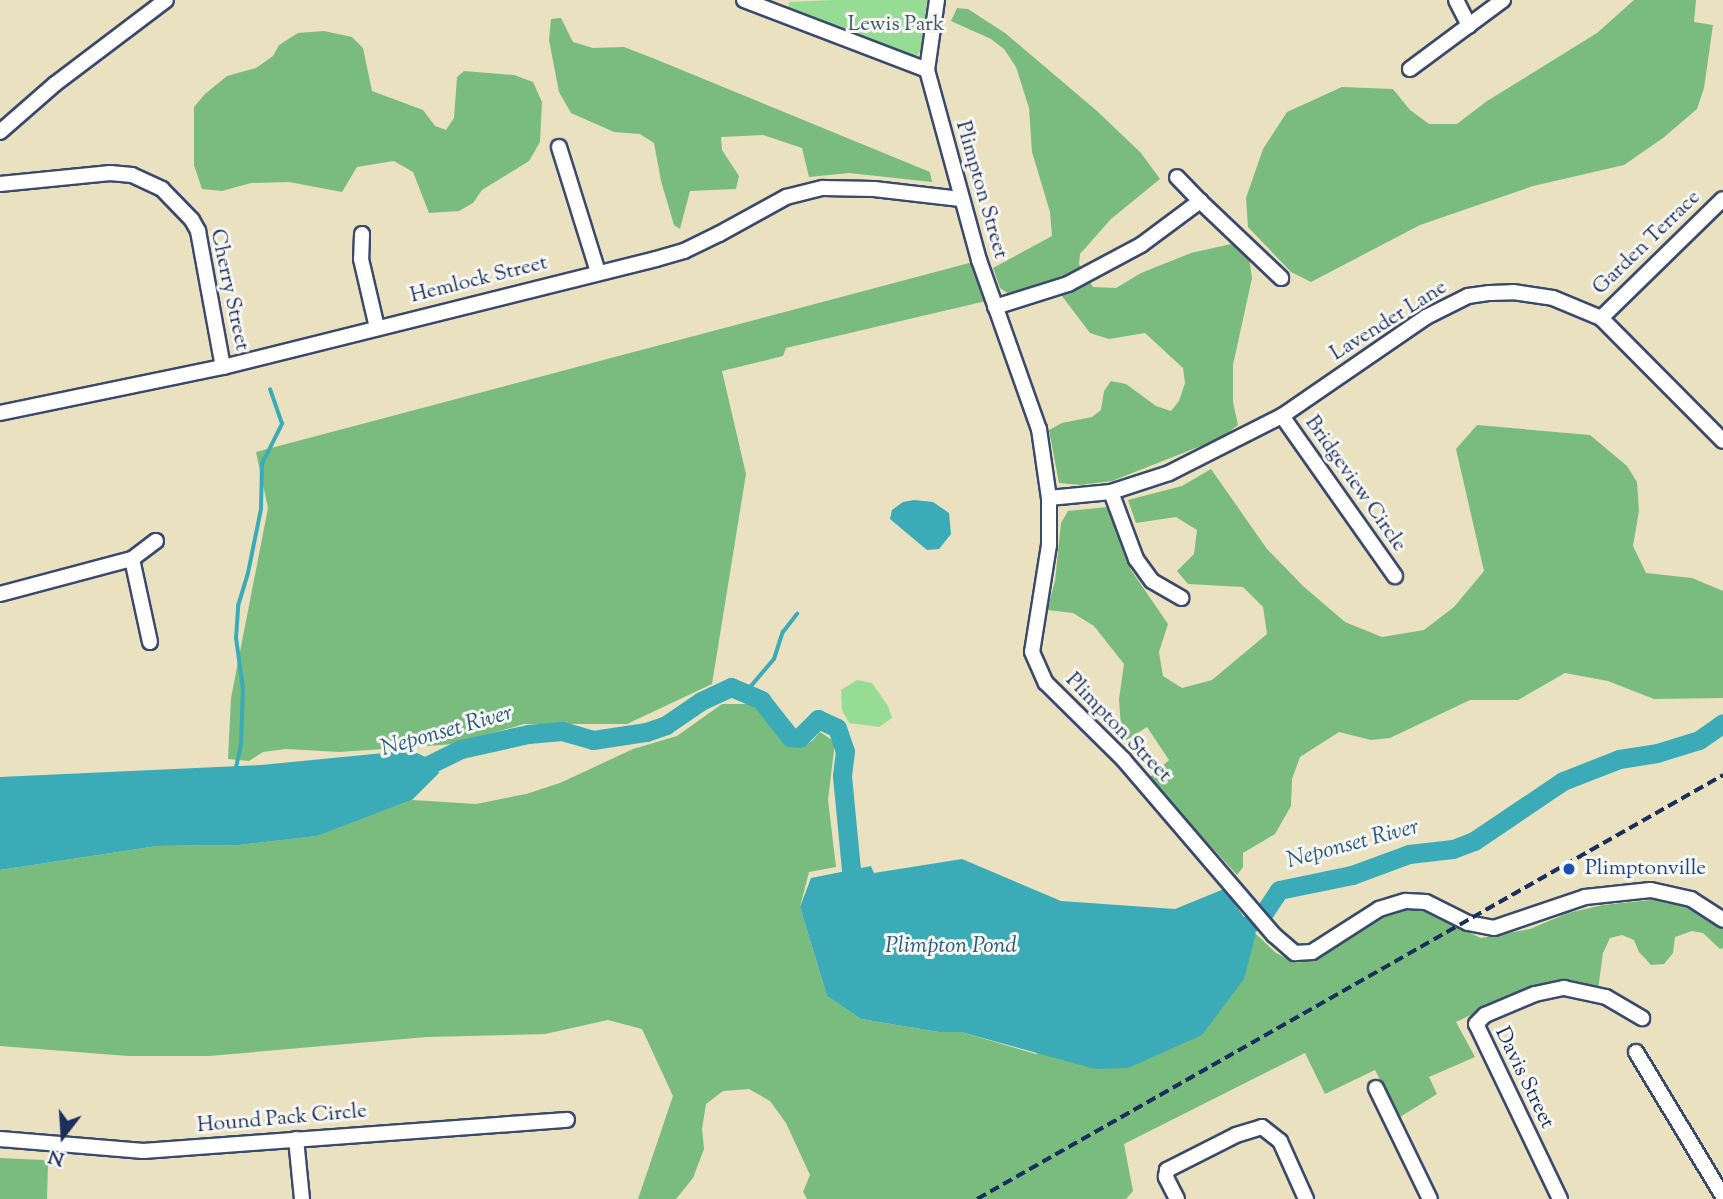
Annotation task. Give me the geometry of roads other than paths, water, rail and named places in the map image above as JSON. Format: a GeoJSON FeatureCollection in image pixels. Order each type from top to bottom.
{"type":"FeatureCollection","features":[{"type":"Feature","properties":{"kind":"street"},"geometry":{"type":"LineString","coordinates":[[0,132],[55,84],[166,0]]}},
{"type":"Feature","properties":{"kind":"street"},"geometry":{"type":"LineString","coordinates":[[744,0],[927,70]]}},
{"type":"Feature","properties":{"kind":"street","name":"Plimpton Street"},"geometry":{"type":"LineString","coordinates":[[937,0],[927,70],[960,199],[1039,429],[1049,498],[1049,545],[1032,652],[1046,683],[1123,759],[1289,950],[1303,954],[1315,950],[1380,909],[1414,900],[1426,902],[1476,926],[1494,928],[1585,897],[1651,890],[1691,898],[1723,919]]}},
{"type":"Feature","properties":{"kind":"street"},"geometry":{"type":"LineString","coordinates":[[1456,0],[1469,26]]}},
{"type":"Feature","properties":{"kind":"street"},"geometry":{"type":"LineString","coordinates":[[1410,69],[1503,0]]}},
{"type":"Feature","properties":{"kind":"street"},"geometry":{"type":"LineString","coordinates":[[559,147],[598,272]]}},
{"type":"Feature","properties":{"kind":"street","name":"Cherry Street"},"geometry":{"type":"LineString","coordinates":[[0,184],[110,173],[132,174],[162,189],[198,231],[223,367]]}},
{"type":"Feature","properties":{"kind":"street"},"geometry":{"type":"LineString","coordinates":[[1177,177],[1281,278]]}},
{"type":"Feature","properties":{"kind":"street","name":"Hemlock Street"},"geometry":{"type":"LineString","coordinates":[[0,413],[223,367],[684,251],[786,197],[823,188],[863,188],[960,199]]}},
{"type":"Feature","properties":{"kind":"street","name":"Garden Terrace"},"geometry":{"type":"LineString","coordinates":[[1601,318],[1723,199]]}},
{"type":"Feature","properties":{"kind":"street"},"geometry":{"type":"LineString","coordinates":[[995,307],[1068,284],[1141,245],[1200,201]]}},
{"type":"Feature","properties":{"kind":"street"},"geometry":{"type":"LineString","coordinates":[[362,234],[361,259],[377,328]]}},
{"type":"Feature","properties":{"kind":"street","name":"Lavender Lane"},"geometry":{"type":"LineString","coordinates":[[1049,498],[1111,492],[1169,473],[1282,416],[1426,317],[1468,296],[1513,292],[1533,294],[1553,298],[1601,318],[1722,437]]}},
{"type":"Feature","properties":{"kind":"street","name":"Bridgeview Circle"},"geometry":{"type":"LineString","coordinates":[[1282,416],[1395,576]]}},
{"type":"Feature","properties":{"kind":"street"},"geometry":{"type":"LineString","coordinates":[[1111,492],[1136,559],[1152,580],[1182,598]]}},
{"type":"Feature","properties":{"kind":"street"},"geometry":{"type":"LineString","coordinates":[[0,594],[132,559],[156,541]]}},
{"type":"Feature","properties":{"kind":"street"},"geometry":{"type":"LineString","coordinates":[[132,559],[150,642]]}},
{"type":"Feature","properties":{"kind":"street","name":"Davis Street"},"geometry":{"type":"LineString","coordinates":[[1560,1199],[1476,1024],[1485,1015],[1535,994],[1563,988],[1606,997],[1642,1018]]}},
{"type":"Feature","properties":{"kind":"street"},"geometry":{"type":"LineString","coordinates":[[1636,1052],[1723,1196]]}},
{"type":"Feature","properties":{"kind":"street"},"geometry":{"type":"LineString","coordinates":[[1377,1088],[1430,1199]]}},
{"type":"Feature","properties":{"kind":"street","name":"Hound Pack Circle"},"geometry":{"type":"LineString","coordinates":[[0,1139],[122,1151],[567,1119]]}},
{"type":"Feature","properties":{"kind":"street"},"geometry":{"type":"LineString","coordinates":[[1177,1199],[1166,1172],[1256,1127],[1271,1131],[1280,1141],[1306,1199]]}},
{"type":"Feature","properties":{"kind":"street"},"geometry":{"type":"LineString","coordinates":[[296,1139],[302,1199]]}},
{"type":"Feature","properties":{"kind":"water"},"geometry":{"type":"Polygon","coordinates":[[[903,502],[933,502],[949,513],[951,534],[939,549],[927,550],[890,519],[892,510],[903,502]]]}},
{"type":"Feature","properties":{"kind":"water"},"geometry":{"type":"Polygon","coordinates":[[[394,752],[417,753],[436,762],[439,773],[412,800],[317,836],[239,845],[157,846],[0,870],[0,777],[261,765],[394,752]]]}},
{"type":"Feature","properties":{"kind":"water","name":"Plimpton Pond"},"geometry":{"type":"Polygon","coordinates":[[[962,859],[1061,901],[1175,909],[1224,889],[1256,934],[1244,979],[1202,1035],[1128,1068],[1095,1069],[961,1032],[939,1032],[861,1019],[827,996],[800,907],[811,878],[871,866],[874,873],[962,859]]]}},
{"type":"Feature","properties":{"kind":"waterway"},"geometry":{"type":"LineString","coordinates":[[236,768],[241,745],[243,689],[236,638],[238,606],[248,573],[261,509],[262,464],[282,424],[270,390]]}},
{"type":"Feature","properties":{"kind":"waterway"},"geometry":{"type":"LineString","coordinates":[[746,692],[774,659],[783,632],[797,614]]}},
{"type":"Feature","properties":{"kind":"waterway","name":"Neponset River"},"geometry":{"type":"LineString","coordinates":[[412,773],[461,749],[528,734],[562,731],[593,740],[646,732],[666,725],[701,701],[731,687],[761,700],[790,737],[799,738],[818,719],[837,728],[845,751],[842,776],[851,870],[862,893]]}},
{"type":"Feature","properties":{"kind":"waterway","name":"Neponset River"},"geometry":{"type":"LineString","coordinates":[[1229,941],[1265,911],[1279,890],[1352,875],[1409,854],[1453,849],[1474,841],[1563,781],[1619,759],[1657,753],[1699,740],[1723,723]]}},
{"type":"Feature","properties":{"kind":"railway"},"geometry":{"type":"LineString","coordinates":[[977,1199],[1723,775]]}},
{"type":"Feature","properties":{"kind":"place","name":"Plimptonville"},"geometry":{"type":"Point","coordinates":[1569,869]}},
{"type":"Feature","properties":{"kind":"park label","name":"Lewis Park"},"geometry":{"type":"Point","coordinates":[896,25]}}]}
